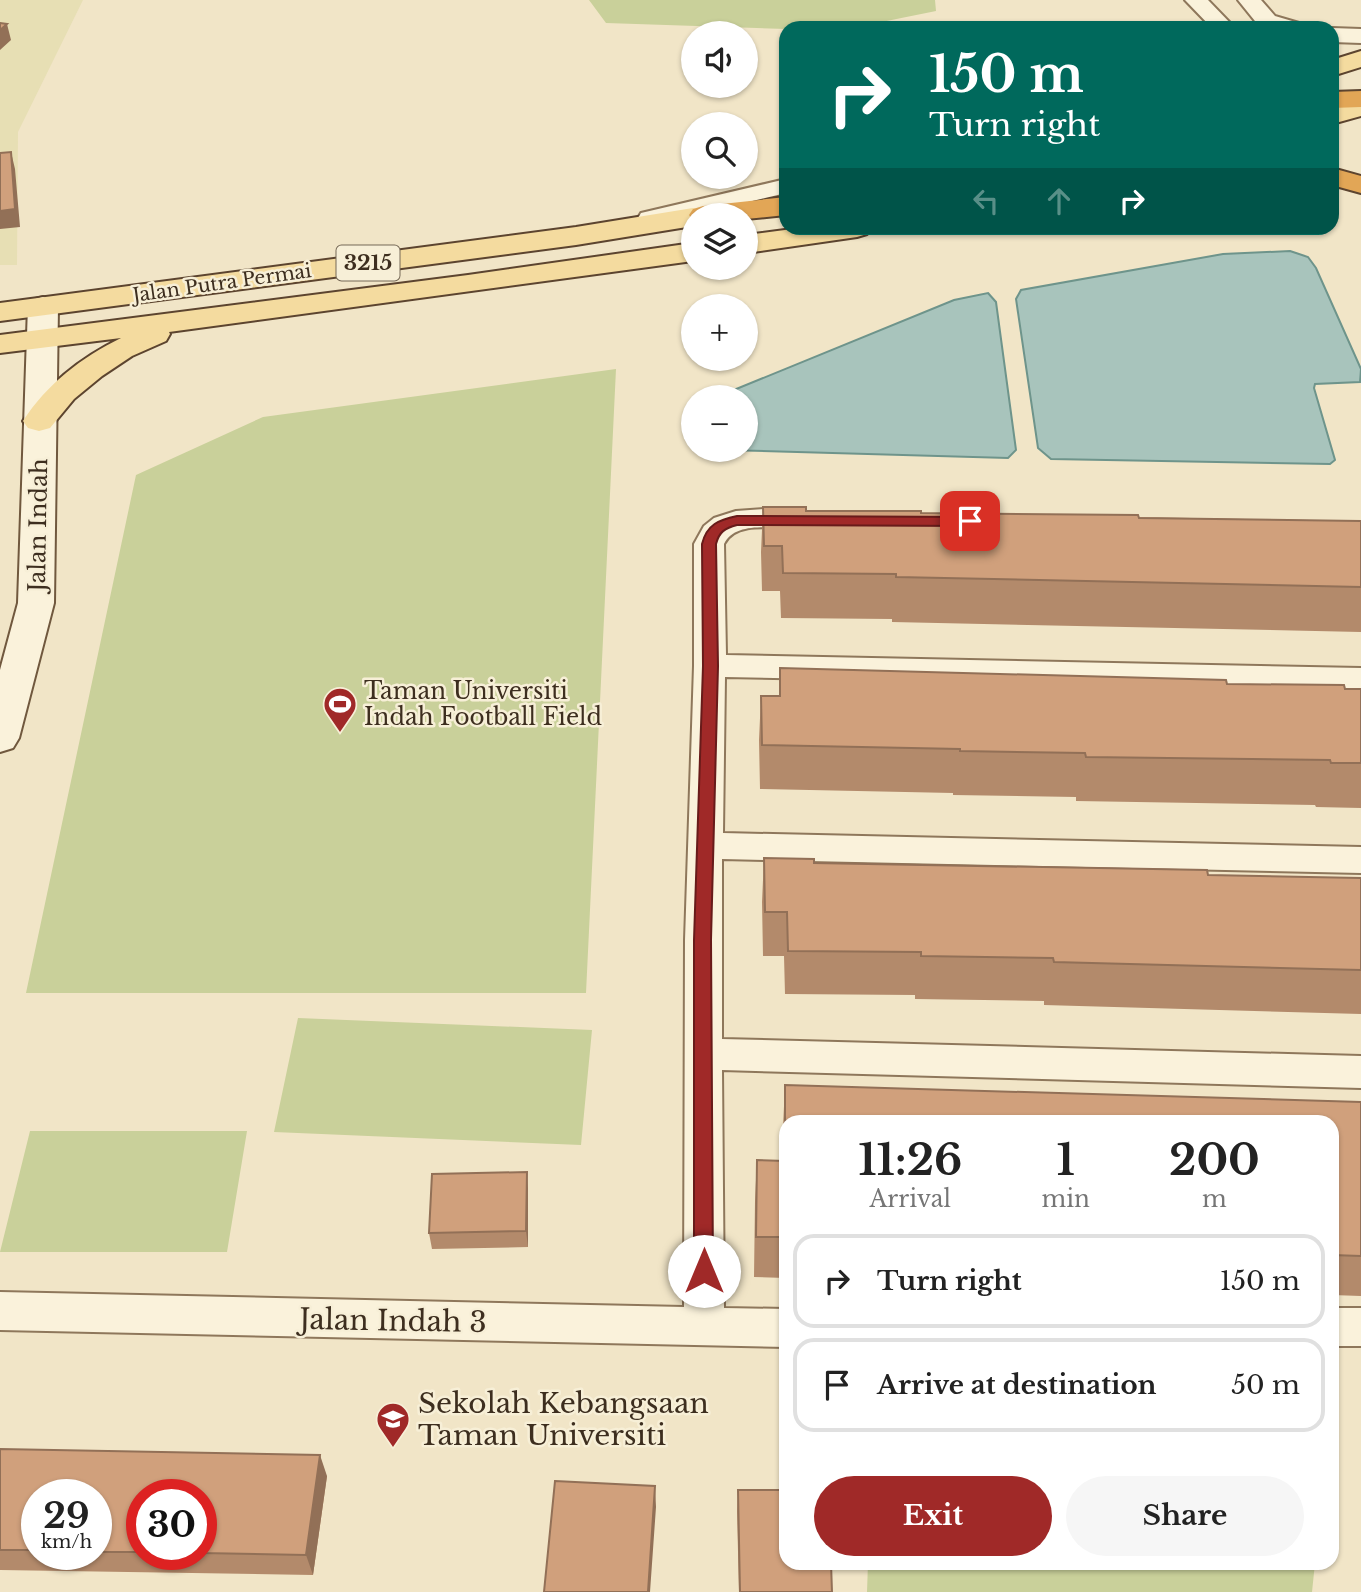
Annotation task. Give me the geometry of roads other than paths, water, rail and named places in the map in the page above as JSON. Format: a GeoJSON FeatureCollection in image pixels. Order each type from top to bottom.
{"type":"FeatureCollection","features":[{"type":"Feature","properties":{"kind":"highway"},"geometry":{"type":"LineString","coordinates":[[1339,178],[1361,185]]}},
{"type":"Feature","properties":{"kind":"highway"},"geometry":{"type":"LineString","coordinates":[[758,209],[779,207]]}},
{"type":"Feature","properties":{"kind":"main road"},"geometry":{"type":"LineString","coordinates":[[1339,66],[1361,59]]}},
{"type":"Feature","properties":{"kind":"main road"},"geometry":{"type":"LineString","coordinates":[[755,203],[779,198]]}},
{"type":"Feature","properties":{"kind":"main road","name":"Jalan Putra Permai"},"geometry":{"type":"LineString","coordinates":[[0,344],[43,321],[681,219]]}},
{"type":"Feature","properties":{"kind":"main road"},"geometry":{"type":"LineString","coordinates":[[758,242],[808,235]]}},
{"type":"Feature","properties":{"kind":"main road","name":"Jalan Putra Permai"},"geometry":{"type":"LineString","coordinates":[[0,312],[43,321],[204,319],[681,254]]}},
{"type":"Feature","properties":{"kind":"main road"},"geometry":{"type":"LineString","coordinates":[[39,421],[67,388],[104,359],[152,335],[204,319]]}},
{"type":"Feature","properties":{"kind":"street"},"geometry":{"type":"LineString","coordinates":[[1196,0],[1217,21]]}},
{"type":"Feature","properties":{"kind":"street"},"geometry":{"type":"LineString","coordinates":[[1249,0],[1267,21]]}},
{"type":"Feature","properties":{"kind":"street"},"geometry":{"type":"LineString","coordinates":[[1339,35],[1361,36]]}},
{"type":"Feature","properties":{"kind":"street"},"geometry":{"type":"LineString","coordinates":[[576,236],[779,188]]}},
{"type":"Feature","properties":{"kind":"street","name":"Jalan Indah"},"geometry":{"type":"LineString","coordinates":[[0,738],[36,603],[43,321]]}},
{"type":"Feature","properties":{"kind":"street"},"geometry":{"type":"LineString","coordinates":[[704,1326],[709,544],[712,532],[723,524],[737,520],[836,520]]}},
{"type":"Feature","properties":{"kind":"street"},"geometry":{"type":"LineString","coordinates":[[710,666],[1361,679]]}},
{"type":"Feature","properties":{"kind":"street"},"geometry":{"type":"LineString","coordinates":[[705,846],[1361,860]]}},
{"type":"Feature","properties":{"kind":"street"},"geometry":{"type":"LineString","coordinates":[[704,1054],[1361,1072]]}},
{"type":"Feature","properties":{"kind":"street","name":"Jalan Indah 3"},"geometry":{"type":"LineString","coordinates":[[0,1311],[779,1328]]}},
{"type":"Feature","properties":{"kind":"street"},"geometry":{"type":"LineString","coordinates":[[1339,1327],[1361,1327]]}},
{"type":"Feature","properties":{"kind":"water"},"geometry":{"type":"Polygon","coordinates":[[[1290,251],[1308,257],[1316,268],[1361,369],[1360,382],[1315,384],[1335,460],[1330,464],[1051,459],[1038,448],[1016,299],[1021,290],[1223,254],[1290,251]]]}},
{"type":"Feature","properties":{"kind":"water"},"geometry":{"type":"Polygon","coordinates":[[[988,293],[996,302],[1016,450],[1008,458],[758,451],[758,385],[746,385],[954,300],[988,293]]]}},
{"type":"Feature","properties":{"kind":"place","name":"Taman Universiti Indah Football Field"},"geometry":{"type":"Point","coordinates":[340,734]}},
{"type":"Feature","properties":{"kind":"place","name":"Sekolah Kebangsaan Taman Universiti"},"geometry":{"type":"Point","coordinates":[393,1449]}}]}
